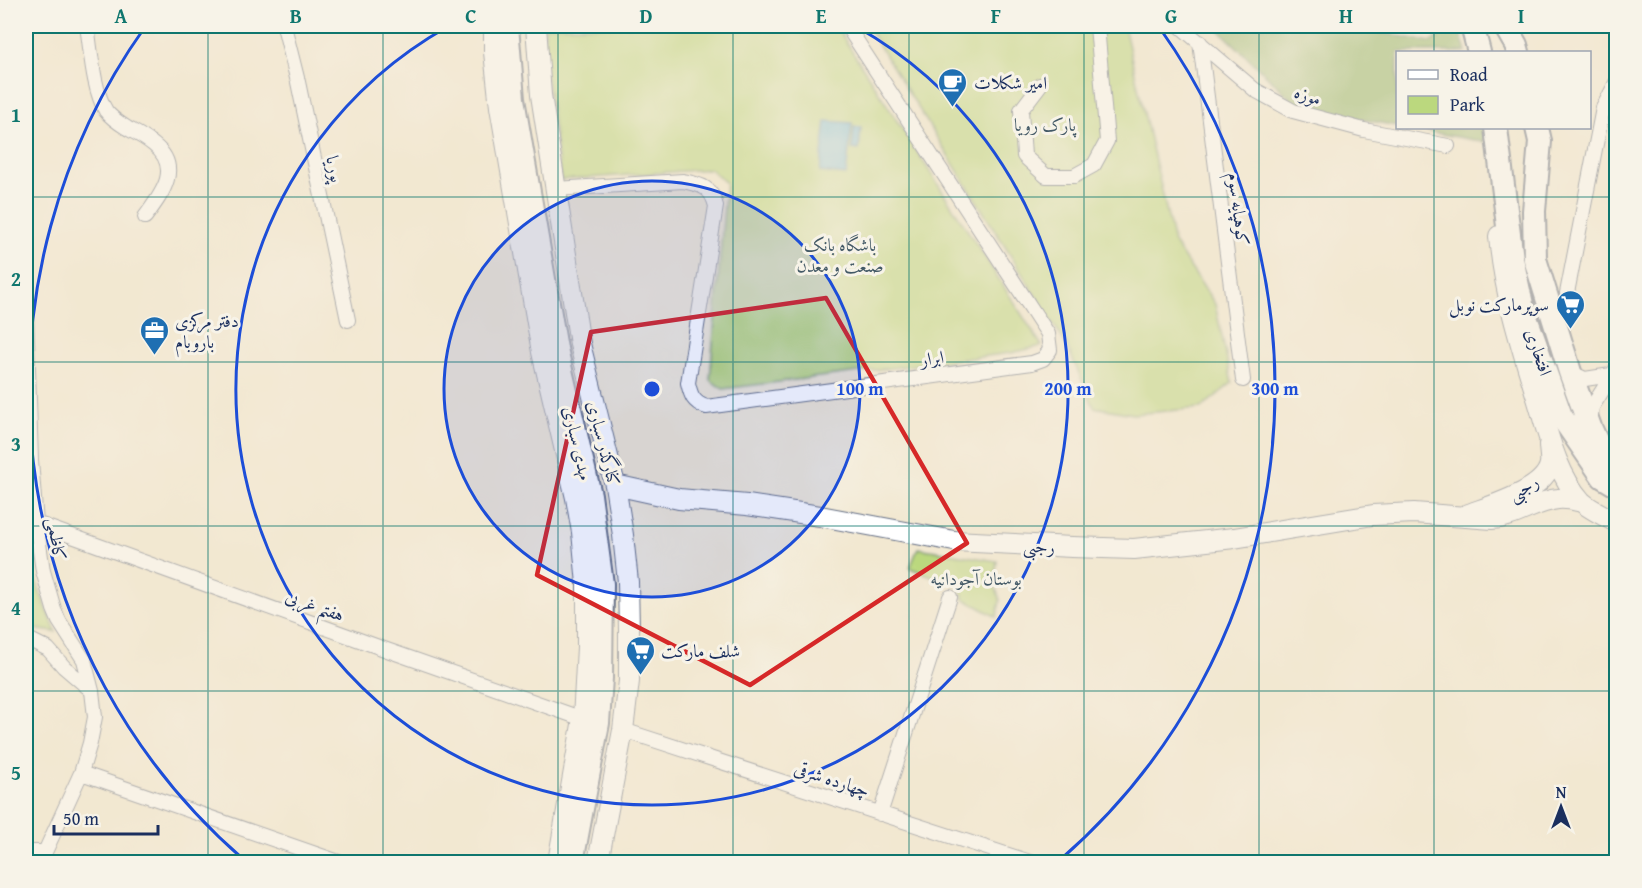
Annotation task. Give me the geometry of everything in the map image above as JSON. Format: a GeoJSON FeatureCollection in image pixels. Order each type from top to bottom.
{"type":"FeatureCollection","features":[{"type":"Feature","properties":{"kind":"main road","name":"کنارگذر سباری"},"geometry":{"type":"LineString","coordinates":[[494,26],[494,52],[500,107],[542,352],[582,532],[587,585],[587,647],[603,725],[598,862]]}},
{"type":"Feature","properties":{"kind":"main road","name":"مهدی سباری"},"geometry":{"type":"LineString","coordinates":[[507,26],[513,99],[556,349],[590,495],[602,584],[603,725],[572,862]]}},
{"type":"Feature","properties":{"kind":"main road"},"geometry":{"type":"LineString","coordinates":[[522,26],[527,96],[568,346],[603,490],[610,537],[614,593],[614,680],[603,725],[585,862]]}},
{"type":"Feature","properties":{"kind":"main road","name":"کنارگذر سباری"},"geometry":{"type":"LineString","coordinates":[[536,26],[541,95],[580,344],[615,485],[624,535],[630,630],[628,681],[603,725],[558,862]]}},
{"type":"Feature","properties":{"kind":"main road"},"geometry":{"type":"LineString","coordinates":[[1471,26],[1479,51]]}},
{"type":"Feature","properties":{"kind":"main road"},"geometry":{"type":"LineString","coordinates":[[1505,26],[1518,51]]}},
{"type":"Feature","properties":{"kind":"main road","name":"افتخاری"},"geometry":{"type":"LineString","coordinates":[[1496,129],[1512,259],[1524,309],[1561,416],[1603,477],[1616,471],[1604,458],[1590,427],[1570,372],[1535,259],[1534,211],[1540,141],[1537,129]]}},
{"type":"Feature","properties":{"kind":"main road"},"geometry":{"type":"LineString","coordinates":[[1498,158],[1497,222],[1501,261],[1514,323],[1549,436],[1565,477],[1582,502],[1617,522]]}},
{"type":"Feature","properties":{"kind":"main road","name":"رجبی"},"geometry":{"type":"LineString","coordinates":[[1465,516],[1519,494],[1538,482],[1550,463],[1549,436]]}},
{"type":"Feature","properties":{"kind":"main road","name":"رجبی"},"geometry":{"type":"LineString","coordinates":[[615,485],[679,499],[747,505],[820,516],[954,541],[1134,549],[1234,538],[1373,515],[1414,513],[1492,519],[1504,518],[1534,505],[1557,499],[1582,502]]}},
{"type":"Feature","properties":{"kind":"street"},"geometry":{"type":"LineString","coordinates":[[87,26],[98,93],[107,113],[155,145],[165,157],[168,168],[165,189],[145,217]]}},
{"type":"Feature","properties":{"kind":"street","name":"پوریا"},"geometry":{"type":"LineString","coordinates":[[284,26],[348,320]]}},
{"type":"Feature","properties":{"kind":"street","name":"ابرار"},"geometry":{"type":"LineString","coordinates":[[556,189],[683,181],[702,185],[713,196],[716,206],[688,382],[690,394],[697,404],[706,406],[1043,360],[1050,351],[1048,334],[847,26]]}},
{"type":"Feature","properties":{"kind":"street"},"geometry":{"type":"LineString","coordinates":[[1040,85],[1021,110],[1024,156],[1046,176],[1074,176],[1094,165],[1107,141],[1097,26]]}},
{"type":"Feature","properties":{"kind":"street","name":"موزه"},"geometry":{"type":"LineString","coordinates":[[1180,26],[1255,90],[1293,111],[1364,130],[1448,146]]}},
{"type":"Feature","properties":{"kind":"street","name":"کوهپایه سوم"},"geometry":{"type":"LineString","coordinates":[[1200,42],[1243,380]]}},
{"type":"Feature","properties":{"kind":"street"},"geometry":{"type":"LineString","coordinates":[[1568,293],[1617,83]]}},
{"type":"Feature","properties":{"kind":"street","name":"کاظمی"},"geometry":{"type":"LineString","coordinates":[[26,309],[28,460],[43,571],[59,621],[84,660],[92,691],[94,717],[90,743],[81,773],[44,857]]}},
{"type":"Feature","properties":{"kind":"street"},"geometry":{"type":"LineString","coordinates":[[1570,372],[1585,379],[1615,373]]}},
{"type":"Feature","properties":{"kind":"street"},"geometry":{"type":"LineString","coordinates":[[1590,427],[1592,407],[1615,373]]}},
{"type":"Feature","properties":{"kind":"street","name":"هفتم غربی"},"geometry":{"type":"LineString","coordinates":[[36,523],[387,650],[603,725]]}},
{"type":"Feature","properties":{"kind":"street"},"geometry":{"type":"LineString","coordinates":[[880,814],[950,597]]}},
{"type":"Feature","properties":{"kind":"street"},"geometry":{"type":"LineString","coordinates":[[26,638],[48,649],[79,682],[92,691]]}},
{"type":"Feature","properties":{"kind":"street","name":"چهارده شرقی"},"geometry":{"type":"LineString","coordinates":[[603,725],[1030,862]]}},
{"type":"Feature","properties":{"kind":"street"},"geometry":{"type":"LineString","coordinates":[[81,773],[339,862]]}},
{"type":"Feature","properties":{"kind":"street"},"geometry":{"type":"LineString","coordinates":[[26,852],[44,857]]}},
{"type":"Feature","properties":{"kind":"highlighted area"},"geometry":{"type":"Polygon","coordinates":[[[826,298],[967,543],[750,685],[537,575],[591,332],[826,298]]]}},
{"type":"Feature","properties":{"kind":"green space","name":"باشگاه بانک صنعت و معدن"},"geometry":{"type":"Polygon","coordinates":[[[545,26],[836,26],[1042,346],[1011,353],[723,389],[710,380],[726,183],[710,169],[561,180],[544,58],[545,26]]]}},
{"type":"Feature","properties":{"kind":"green space","name":"پارک رویا"},"geometry":{"type":"Polygon","coordinates":[[[867,26],[1124,26],[1174,243],[1215,304],[1232,383],[1201,408],[1133,414],[1094,407],[1066,344],[867,26]]]}},
{"type":"Feature","properties":{"kind":"green space"},"geometry":{"type":"Polygon","coordinates":[[[1215,26],[1369,26],[1377,32],[1431,42],[1458,26],[1466,51],[1396,51],[1396,126],[1333,114],[1295,103],[1215,26]]]}},
{"type":"Feature","properties":{"kind":"green space"},"geometry":{"type":"Polygon","coordinates":[[[1414,129],[1484,129],[1485,142],[1414,129]]]}},
{"type":"Feature","properties":{"kind":"green space","name":"بوستان آجودانیه"},"geometry":{"type":"Polygon","coordinates":[[[918,548],[997,561],[994,583],[1000,600],[997,617],[964,599],[959,586],[910,568],[918,548]]]}},
{"type":"Feature","properties":{"kind":"green space"},"geometry":{"type":"Polygon","coordinates":[[[27,559],[56,632],[26,628],[27,559]]]}},
{"type":"Feature","properties":{"kind":"water"},"geometry":{"type":"Polygon","coordinates":[[[826,121],[852,123],[846,175],[820,172],[826,121]]]}},
{"type":"Feature","properties":{"kind":"water"},"geometry":{"type":"Polygon","coordinates":[[[854,127],[861,127],[859,150],[852,149],[854,127]]]}},
{"type":"Feature","properties":{"kind":"place","name":"امیر شکلات"},"geometry":{"type":"Point","coordinates":[953,108]}},
{"type":"Feature","properties":{"kind":"place","name":"سوپرمارکت نوبل"},"geometry":{"type":"Point","coordinates":[1570,330]}},
{"type":"Feature","properties":{"kind":"place","name":"دفتر مرکزی باروبام"},"geometry":{"type":"Point","coordinates":[154,356]}},
{"type":"Feature","properties":{"kind":"place","name":"شلف مارکت"},"geometry":{"type":"Point","coordinates":[640,676]}}]}
